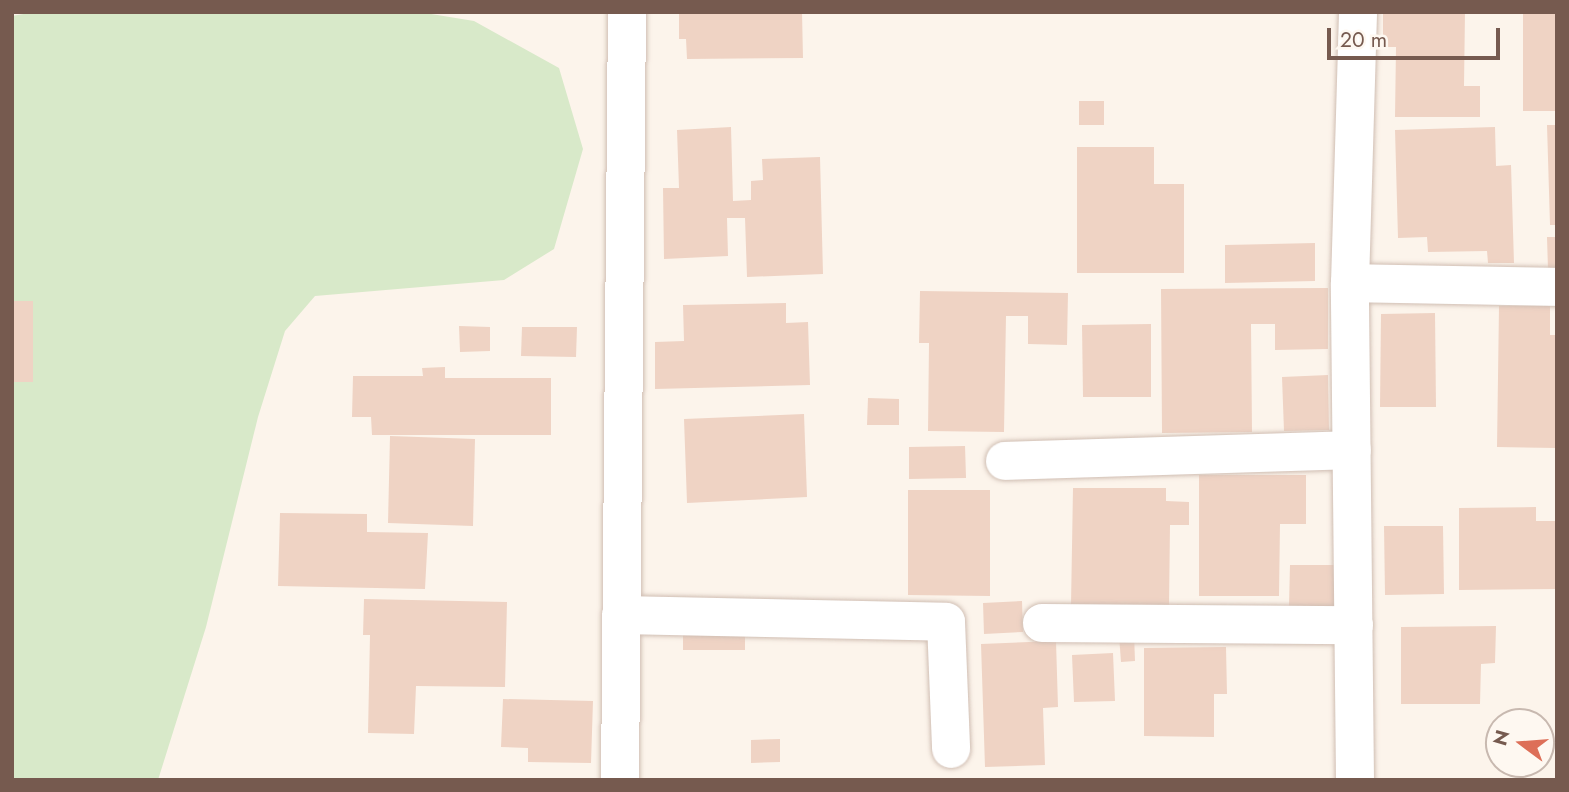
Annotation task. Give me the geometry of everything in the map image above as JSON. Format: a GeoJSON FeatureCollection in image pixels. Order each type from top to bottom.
{"type":"FeatureCollection","features":[{"type":"Feature","properties":{"kind":"street"},"geometry":{"type":"LineString","coordinates":[[620,780],[627,12]]}},
{"type":"Feature","properties":{"kind":"street"},"geometry":{"type":"LineString","coordinates":[[1355,780],[1350,283],[1358,12]]}},
{"type":"Feature","properties":{"kind":"street"},"geometry":{"type":"LineString","coordinates":[[1350,283],[1557,287]]}},
{"type":"Feature","properties":{"kind":"street"},"geometry":{"type":"LineString","coordinates":[[1005,461],[1352,450]]}},
{"type":"Feature","properties":{"kind":"street"},"geometry":{"type":"LineString","coordinates":[[621,615],[946,622],[951,749]]}},
{"type":"Feature","properties":{"kind":"street"},"geometry":{"type":"LineString","coordinates":[[1042,623],[1354,625]]}},
{"type":"Feature","properties":{"kind":"green space"},"geometry":{"type":"Polygon","coordinates":[[[35,12],[419,12],[474,21],[559,68],[583,149],[554,249],[504,280],[315,296],[285,331],[258,417],[206,627],[158,780],[12,780],[12,16],[35,12]]]}},
{"type":"Feature","properties":{"kind":"building"},"geometry":{"type":"Polygon","coordinates":[[[679,12],[802,12],[803,58],[687,59],[686,39],[679,39],[679,12]]]}},
{"type":"Feature","properties":{"kind":"building"},"geometry":{"type":"Polygon","coordinates":[[[1383,12],[1465,12],[1464,86],[1480,86],[1480,117],[1395,117],[1396,47],[1383,47],[1383,12]]]}},
{"type":"Feature","properties":{"kind":"building"},"geometry":{"type":"Polygon","coordinates":[[[1523,12],[1557,12],[1557,111],[1523,111],[1523,12]]]}},
{"type":"Feature","properties":{"kind":"building"},"geometry":{"type":"Polygon","coordinates":[[[1079,101],[1104,101],[1104,125],[1079,125],[1079,101]]]}},
{"type":"Feature","properties":{"kind":"building"},"geometry":{"type":"Polygon","coordinates":[[[1547,125],[1557,125],[1557,225],[1550,225],[1547,125]]]}},
{"type":"Feature","properties":{"kind":"building"},"geometry":{"type":"Polygon","coordinates":[[[731,127],[733,201],[751,200],[751,181],[763,180],[762,159],[820,157],[823,274],[747,277],[745,218],[727,218],[728,256],[664,259],[663,188],[679,188],[677,130],[731,127]]]}},
{"type":"Feature","properties":{"kind":"building"},"geometry":{"type":"Polygon","coordinates":[[[1495,127],[1496,166],[1511,165],[1514,263],[1488,263],[1487,251],[1428,252],[1427,237],[1398,238],[1395,130],[1495,127]]]}},
{"type":"Feature","properties":{"kind":"building"},"geometry":{"type":"Polygon","coordinates":[[[1077,147],[1154,147],[1154,184],[1184,184],[1184,273],[1077,273],[1077,147]]]}},
{"type":"Feature","properties":{"kind":"building"},"geometry":{"type":"Polygon","coordinates":[[[1547,237],[1557,237],[1557,270],[1548,270],[1547,237]]]}},
{"type":"Feature","properties":{"kind":"building"},"geometry":{"type":"Polygon","coordinates":[[[1315,243],[1315,281],[1225,283],[1225,245],[1315,243]]]}},
{"type":"Feature","properties":{"kind":"building"},"geometry":{"type":"Polygon","coordinates":[[[1328,288],[1328,349],[1275,350],[1275,324],[1251,324],[1252,432],[1162,433],[1161,289],[1328,288]]]}},
{"type":"Feature","properties":{"kind":"building"},"geometry":{"type":"Polygon","coordinates":[[[920,291],[1068,293],[1067,345],[1028,344],[1028,316],[1006,316],[1004,432],[928,431],[929,343],[919,343],[920,291]]]}},
{"type":"Feature","properties":{"kind":"building"},"geometry":{"type":"Polygon","coordinates":[[[12,301],[33,301],[33,382],[12,382],[12,301]]]}},
{"type":"Feature","properties":{"kind":"building"},"geometry":{"type":"Polygon","coordinates":[[[786,303],[786,323],[808,322],[810,385],[655,389],[655,342],[684,341],[683,305],[786,303]]]}},
{"type":"Feature","properties":{"kind":"building"},"geometry":{"type":"Polygon","coordinates":[[[1499,306],[1550,306],[1550,335],[1557,335],[1556,448],[1497,447],[1499,306]]]}},
{"type":"Feature","properties":{"kind":"building"},"geometry":{"type":"Polygon","coordinates":[[[1435,313],[1436,407],[1380,407],[1381,314],[1435,313]]]}},
{"type":"Feature","properties":{"kind":"building"},"geometry":{"type":"Polygon","coordinates":[[[1151,324],[1151,397],[1083,397],[1082,325],[1151,324]]]}},
{"type":"Feature","properties":{"kind":"building"},"geometry":{"type":"Polygon","coordinates":[[[459,326],[490,327],[490,351],[460,352],[459,326]]]}},
{"type":"Feature","properties":{"kind":"building"},"geometry":{"type":"Polygon","coordinates":[[[522,327],[577,327],[576,357],[521,356],[522,327]]]}},
{"type":"Feature","properties":{"kind":"building"},"geometry":{"type":"Polygon","coordinates":[[[445,367],[445,378],[551,378],[551,435],[372,435],[371,417],[352,417],[353,376],[423,376],[422,368],[445,367]]]}},
{"type":"Feature","properties":{"kind":"building"},"geometry":{"type":"Polygon","coordinates":[[[1328,375],[1329,430],[1284,431],[1282,377],[1328,375]]]}},
{"type":"Feature","properties":{"kind":"building"},"geometry":{"type":"Polygon","coordinates":[[[868,398],[899,399],[899,425],[867,425],[868,398]]]}},
{"type":"Feature","properties":{"kind":"building"},"geometry":{"type":"Polygon","coordinates":[[[804,414],[807,497],[687,503],[684,419],[804,414]]]}},
{"type":"Feature","properties":{"kind":"building"},"geometry":{"type":"Polygon","coordinates":[[[390,436],[475,439],[473,526],[388,523],[390,436]]]}},
{"type":"Feature","properties":{"kind":"building"},"geometry":{"type":"Polygon","coordinates":[[[965,446],[966,478],[909,479],[909,447],[965,446]]]}},
{"type":"Feature","properties":{"kind":"building"},"geometry":{"type":"Polygon","coordinates":[[[1199,475],[1306,475],[1306,524],[1280,524],[1279,596],[1199,596],[1199,475]]]}},
{"type":"Feature","properties":{"kind":"building"},"geometry":{"type":"Polygon","coordinates":[[[1073,488],[1166,488],[1166,501],[1189,502],[1189,525],[1170,525],[1169,606],[1071,605],[1073,488]]]}},
{"type":"Feature","properties":{"kind":"building"},"geometry":{"type":"Polygon","coordinates":[[[908,490],[990,490],[990,596],[908,595],[908,490]]]}},
{"type":"Feature","properties":{"kind":"building"},"geometry":{"type":"Polygon","coordinates":[[[1536,507],[1536,521],[1557,521],[1557,589],[1459,590],[1459,508],[1536,507]]]}},
{"type":"Feature","properties":{"kind":"building"},"geometry":{"type":"Polygon","coordinates":[[[280,513],[367,514],[367,532],[428,533],[425,589],[278,586],[280,513]]]}},
{"type":"Feature","properties":{"kind":"building"},"geometry":{"type":"Polygon","coordinates":[[[1384,526],[1443,526],[1444,594],[1385,595],[1384,526]]]}},
{"type":"Feature","properties":{"kind":"building"},"geometry":{"type":"Polygon","coordinates":[[[1290,565],[1336,565],[1335,606],[1289,606],[1290,565]]]}},
{"type":"Feature","properties":{"kind":"building"},"geometry":{"type":"Polygon","coordinates":[[[364,599],[507,602],[505,687],[416,686],[414,734],[368,733],[370,635],[363,635],[364,599]]]}},
{"type":"Feature","properties":{"kind":"building"},"geometry":{"type":"Polygon","coordinates":[[[1022,601],[1023,632],[984,634],[983,603],[1022,601]]]}},
{"type":"Feature","properties":{"kind":"building"},"geometry":{"type":"Polygon","coordinates":[[[745,624],[745,650],[683,650],[683,625],[745,624]]]}},
{"type":"Feature","properties":{"kind":"building"},"geometry":{"type":"Polygon","coordinates":[[[1496,626],[1495,663],[1481,664],[1480,704],[1401,704],[1401,627],[1496,626]]]}},
{"type":"Feature","properties":{"kind":"building"},"geometry":{"type":"Polygon","coordinates":[[[1134,634],[1135,661],[1121,662],[1119,635],[1134,634]]]}},
{"type":"Feature","properties":{"kind":"building"},"geometry":{"type":"Polygon","coordinates":[[[1056,641],[1058,707],[1043,708],[1045,765],[985,767],[981,644],[1056,641]]]}},
{"type":"Feature","properties":{"kind":"building"},"geometry":{"type":"Polygon","coordinates":[[[1226,647],[1227,694],[1214,694],[1214,737],[1144,736],[1144,648],[1226,647]]]}},
{"type":"Feature","properties":{"kind":"building"},"geometry":{"type":"Polygon","coordinates":[[[1113,653],[1115,701],[1074,702],[1072,655],[1113,653]]]}},
{"type":"Feature","properties":{"kind":"building"},"geometry":{"type":"Polygon","coordinates":[[[503,699],[593,701],[591,763],[528,762],[528,748],[501,747],[503,699]]]}},
{"type":"Feature","properties":{"kind":"building"},"geometry":{"type":"Polygon","coordinates":[[[780,739],[780,762],[751,763],[751,740],[780,739]]]}}]}
